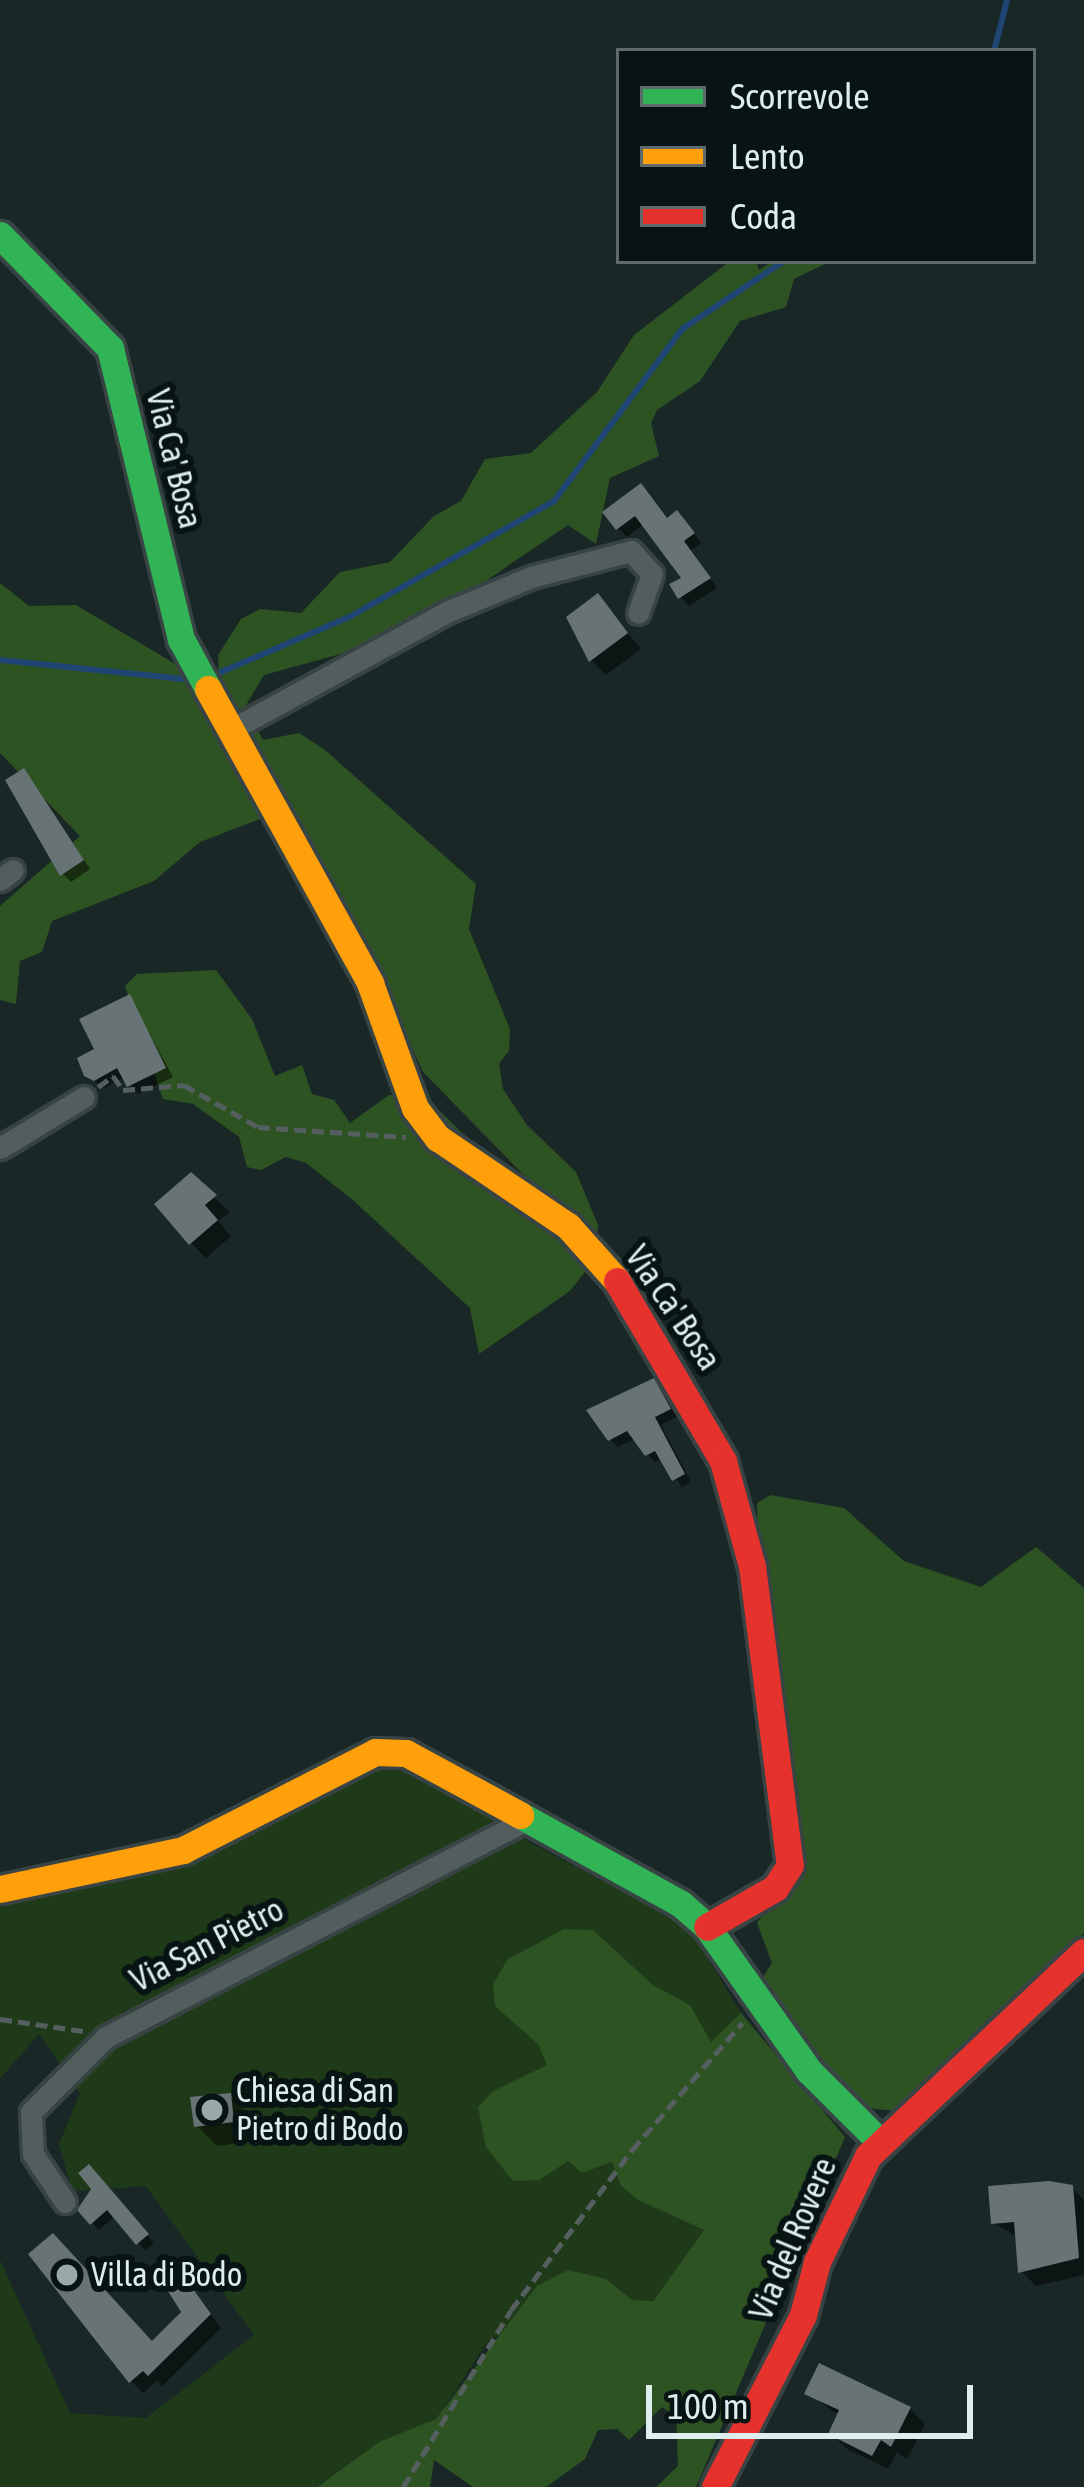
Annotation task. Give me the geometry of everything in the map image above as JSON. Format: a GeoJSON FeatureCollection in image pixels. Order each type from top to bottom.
{"type":"FeatureCollection","features":[{"type":"Feature","properties":{"kind":"street","name":"Via Ca' Bosa"},"geometry":{"type":"LineString","coordinates":[[0,235],[110,348],[181,639],[234,728],[285,838],[370,983],[415,1108],[438,1138],[568,1226],[629,1294],[678,1372],[740,1506],[790,1864],[775,1888],[707,1927]]}},
{"type":"Feature","properties":{"kind":"street"},"geometry":{"type":"LineString","coordinates":[[234,728],[449,610],[531,577],[631,551],[652,574],[638,614]]}},
{"type":"Feature","properties":{"kind":"street"},"geometry":{"type":"LineString","coordinates":[[0,1148],[84,1097]]}},
{"type":"Feature","properties":{"kind":"street"},"geometry":{"type":"LineString","coordinates":[[0,1889],[183,1850],[375,1752],[406,1753],[681,1904],[707,1927],[845,2113],[879,2141]]}},
{"type":"Feature","properties":{"kind":"street","name":"Via San Pietro"},"geometry":{"type":"LineString","coordinates":[[65,2202],[33,2155],[32,2112],[106,2037],[524,1821]]}},
{"type":"Feature","properties":{"kind":"street","name":"Via del Rovere"},"geometry":{"type":"LineString","coordinates":[[715,2487],[802,2314],[849,2187],[879,2141],[1084,1952]]}},
{"type":"Feature","properties":{"kind":"path"},"geometry":{"type":"LineString","coordinates":[[84,1097],[113,1076],[123,1090],[184,1084],[258,1127],[438,1138]]}},
{"type":"Feature","properties":{"kind":"path"},"geometry":{"type":"LineString","coordinates":[[403,2487],[553,2253],[759,2003]]}},
{"type":"Feature","properties":{"kind":"path"},"geometry":{"type":"LineString","coordinates":[[0,2019],[106,2037]]}},
{"type":"Feature","properties":{"kind":"green space"},"geometry":{"type":"Polygon","coordinates":[[[726,264],[757,264],[759,270],[768,264],[825,264],[794,279],[786,307],[740,321],[700,381],[657,410],[651,423],[659,456],[610,478],[596,544],[568,525],[446,608],[344,653],[264,675],[245,707],[263,740],[299,733],[325,750],[476,884],[469,929],[510,1029],[509,1051],[499,1064],[503,1089],[527,1125],[576,1172],[598,1225],[596,1249],[423,1072],[355,922],[219,680],[218,655],[241,619],[260,609],[301,613],[340,572],[390,562],[434,516],[461,501],[485,459],[531,453],[597,392],[634,335],[726,264]]]}},
{"type":"Feature","properties":{"kind":"green space"},"geometry":{"type":"Polygon","coordinates":[[[0,583],[29,606],[76,605],[189,672],[268,816],[200,842],[154,881],[52,921],[42,952],[20,961],[16,1004],[0,1000],[0,906],[80,836],[0,753],[0,583]]]}},
{"type":"Feature","properties":{"kind":"green space"},"geometry":{"type":"Polygon","coordinates":[[[216,970],[252,1019],[275,1076],[302,1065],[312,1094],[334,1100],[350,1123],[389,1095],[425,1096],[592,1263],[570,1291],[479,1354],[470,1308],[354,1201],[306,1163],[286,1157],[261,1170],[247,1167],[239,1137],[193,1104],[163,1099],[125,986],[137,974],[216,970]]]}},
{"type":"Feature","properties":{"kind":"green space"},"geometry":{"type":"Polygon","coordinates":[[[770,1495],[844,1508],[904,1561],[981,1587],[1036,1547],[1084,1588],[1084,1933],[897,2111],[865,2108],[752,1994],[772,1963],[757,1923],[804,1855],[778,1754],[758,1543],[757,1503],[770,1495]]]}},
{"type":"Feature","properties":{"kind":"green space"},"geometry":{"type":"Polygon","coordinates":[[[358,1762],[421,1768],[527,1841],[688,1926],[741,2013],[711,2043],[690,2005],[653,1985],[593,1930],[564,1929],[508,1959],[547,2065],[493,2091],[478,2107],[550,2170],[569,2161],[582,2173],[612,2162],[621,2186],[638,2200],[704,2230],[653,2301],[632,2300],[606,2279],[488,2341],[436,2420],[379,2442],[316,2487],[0,2487],[0,2260],[70,2413],[146,2418],[254,2335],[146,2186],[72,2191],[59,2144],[80,2093],[39,2034],[0,2079],[0,1896],[196,1853],[358,1762]]]}},
{"type":"Feature","properties":{"kind":"green space"},"geometry":{"type":"Polygon","coordinates":[[[564,1929],[593,1930],[653,1985],[690,2005],[711,2042],[741,2013],[845,2137],[696,2487],[656,2487],[678,2466],[676,2416],[662,2407],[629,2440],[617,2429],[598,2430],[585,2459],[546,2487],[473,2487],[434,2460],[430,2487],[317,2487],[379,2442],[436,2419],[537,2286],[568,2270],[606,2279],[632,2300],[653,2301],[704,2230],[638,2200],[621,2186],[612,2162],[582,2173],[568,2161],[539,2180],[513,2181],[486,2147],[478,2107],[493,2091],[547,2065],[538,2044],[495,2006],[493,1984],[508,1959],[564,1929]]]}},
{"type":"Feature","properties":{"kind":"building"},"geometry":{"type":"Polygon","coordinates":[[[641,483],[667,518],[677,510],[695,533],[684,541],[711,578],[678,599],[669,584],[681,578],[635,516],[616,530],[602,512],[641,483]]]}},
{"type":"Feature","properties":{"kind":"building"},"geometry":{"type":"Polygon","coordinates":[[[598,593],[628,633],[589,662],[566,617],[598,593]]]}},
{"type":"Feature","properties":{"kind":"building"},"geometry":{"type":"Polygon","coordinates":[[[24,768],[84,860],[60,876],[5,780],[24,768]]]}},
{"type":"Feature","properties":{"kind":"building"},"geometry":{"type":"Polygon","coordinates":[[[130,994],[166,1068],[127,1087],[117,1068],[94,1081],[84,1076],[77,1058],[94,1049],[79,1019],[130,994]]]}},
{"type":"Feature","properties":{"kind":"building"},"geometry":{"type":"Polygon","coordinates":[[[191,1172],[217,1195],[205,1205],[218,1220],[189,1245],[154,1204],[191,1172]]]}},
{"type":"Feature","properties":{"kind":"building"},"geometry":{"type":"Polygon","coordinates":[[[654,1378],[671,1409],[655,1417],[685,1474],[672,1481],[655,1451],[645,1456],[627,1431],[608,1441],[586,1410],[654,1378]]]}},
{"type":"Feature","properties":{"kind":"building","name":"Chiesa di San Pietro di Bodo"},"geometry":{"type":"Polygon","coordinates":[[[231,2093],[234,2122],[194,2127],[190,2097],[231,2093]]]}},
{"type":"Feature","properties":{"kind":"building"},"geometry":{"type":"Polygon","coordinates":[[[89,2164],[149,2234],[136,2245],[107,2210],[90,2225],[77,2210],[91,2189],[78,2173],[89,2164]]]}},
{"type":"Feature","properties":{"kind":"building"},"geometry":{"type":"Polygon","coordinates":[[[1049,2181],[1073,2185],[1079,2258],[1018,2273],[1014,2222],[991,2224],[988,2186],[1049,2181]]]}},
{"type":"Feature","properties":{"kind":"building"},"geometry":{"type":"Polygon","coordinates":[[[53,2233],[152,2341],[181,2312],[163,2283],[183,2275],[211,2314],[148,2376],[143,2371],[129,2383],[28,2254],[53,2233]]]}},
{"type":"Feature","properties":{"kind":"building"},"geometry":{"type":"Polygon","coordinates":[[[819,2363],[911,2407],[891,2447],[881,2440],[872,2456],[828,2434],[839,2410],[804,2394],[819,2363]]]}},
{"type":"Feature","properties":{"kind":"waterway"},"geometry":{"type":"LineString","coordinates":[[995,48],[1007,0]]}},
{"type":"Feature","properties":{"kind":"waterway"},"geometry":{"type":"LineString","coordinates":[[212,676],[351,616],[554,501],[682,329],[780,264]]}},
{"type":"Feature","properties":{"kind":"waterway"},"geometry":{"type":"LineString","coordinates":[[0,660],[193,680]]}},
{"type":"Feature","properties":{"kind":"traffic: fast"},"geometry":{"type":"LineString","coordinates":[[0,235],[110,348],[181,639],[208,689]]}},
{"type":"Feature","properties":{"kind":"traffic: fast"},"geometry":{"type":"LineString","coordinates":[[520,1815],[681,1904],[707,1927],[809,2071],[879,2141]]}},
{"type":"Feature","properties":{"kind":"traffic: slow"},"geometry":{"type":"LineString","coordinates":[[208,689],[370,983],[415,1108],[438,1138],[568,1226],[617,1281]]}},
{"type":"Feature","properties":{"kind":"traffic: slow"},"geometry":{"type":"LineString","coordinates":[[0,1889],[183,1850],[375,1752],[406,1753],[520,1815]]}},
{"type":"Feature","properties":{"kind":"traffic: jam"},"geometry":{"type":"LineString","coordinates":[[617,1281],[723,1461],[752,1566],[790,1865],[775,1888],[707,1927]]}},
{"type":"Feature","properties":{"kind":"traffic: jam"},"geometry":{"type":"LineString","coordinates":[[715,2487],[803,2315],[817,2262],[868,2156],[1084,1952]]}},
{"type":"Feature","properties":{"kind":"place","name":"Chiesa di San Pietro di Bodo"},"geometry":{"type":"Point","coordinates":[212,2110]}},
{"type":"Feature","properties":{"kind":"place","name":"Villa di Bodo"},"geometry":{"type":"Point","coordinates":[67,2275]}}]}
